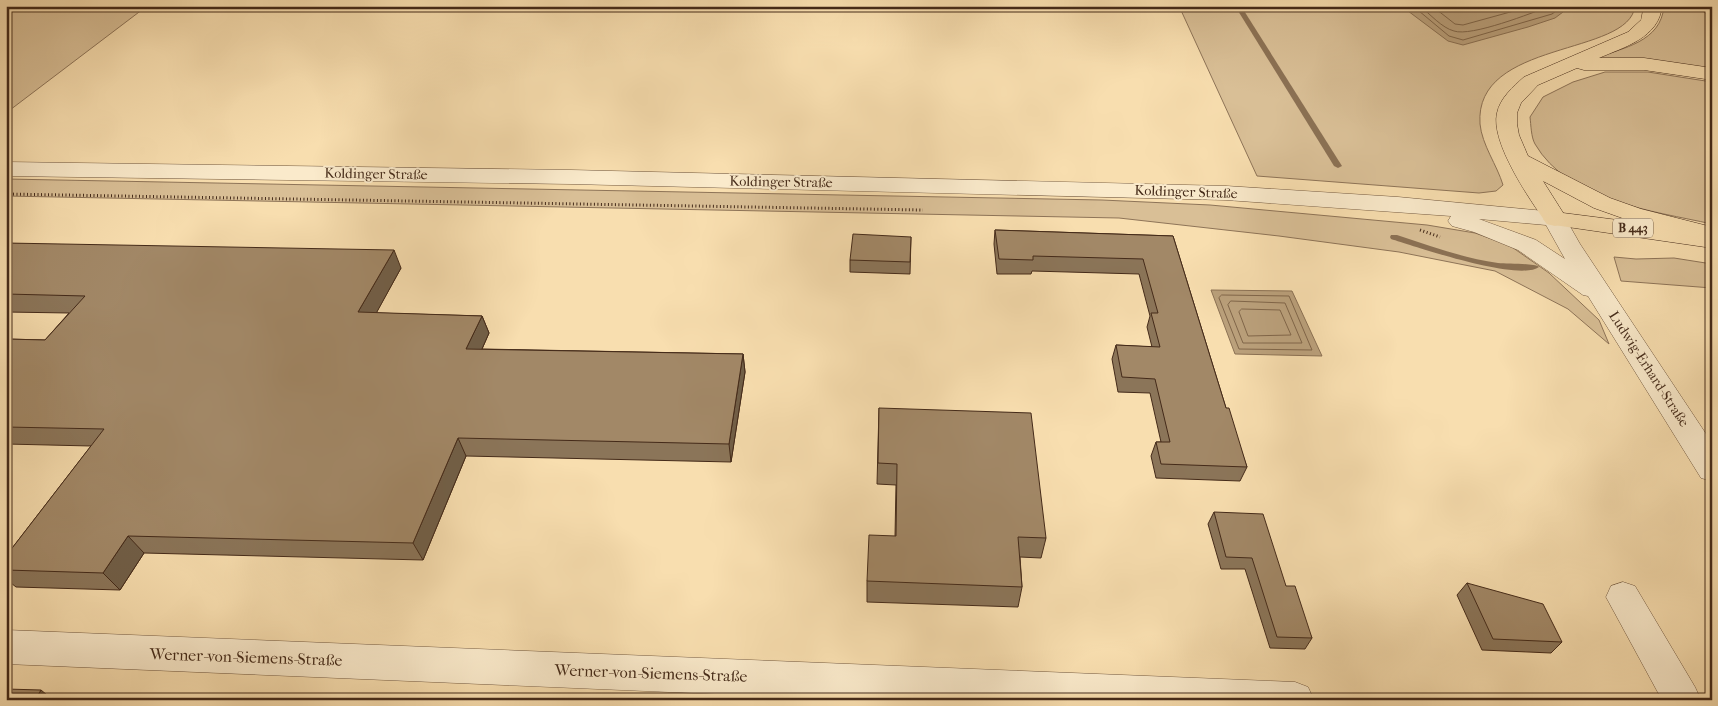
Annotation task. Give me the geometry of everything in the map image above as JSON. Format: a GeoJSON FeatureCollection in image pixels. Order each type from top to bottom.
{"type":"FeatureCollection","features":[{"type":"Feature","properties":{"kind":"main road"},"geometry":{"type":"LineString","coordinates":[[1555,219],[1512,147],[1506,128],[1506,112],[1511,100],[1519,90],[1531,81],[1634,36],[1649,22],[1653,6]]}},
{"type":"Feature","properties":{"kind":"main road"},"geometry":{"type":"LineString","coordinates":[[1562,67],[1621,63],[1668,67],[1712,74]]}},
{"type":"Feature","properties":{"kind":"main road"},"geometry":{"type":"LineString","coordinates":[[1519,160],[1602,203],[1634,214],[1712,235]]}},
{"type":"Feature","properties":{"kind":"main road","name":"B 443"},"geometry":{"type":"LineString","coordinates":[[1555,219],[1712,240]]}},
{"type":"Feature","properties":{"kind":"street","name":"Koldinger Straße"},"geometry":{"type":"LineString","coordinates":[[6,169],[572,177],[1157,191],[1264,195],[1398,204],[1555,219]]}},
{"type":"Feature","properties":{"kind":"street","name":"Ludwig-Erhard-Straße"},"geometry":{"type":"LineString","coordinates":[[1398,204],[1482,227],[1527,245],[1601,295]]}},
{"type":"Feature","properties":{"kind":"street","name":"Ludwig-Erhard-Straße"},"geometry":{"type":"LineString","coordinates":[[1555,219],[1601,295],[1699,428],[1712,469]]}},
{"type":"Feature","properties":{"kind":"street"},"geometry":{"type":"LineString","coordinates":[[1623,597],[1682,700]]}},
{"type":"Feature","properties":{"kind":"street","name":"Werner-von-Siemens-Straße"},"geometry":{"type":"LineString","coordinates":[[6,647],[865,691],[1295,700]]}},
{"type":"Feature","properties":{"kind":"path"},"geometry":{"type":"LineString","coordinates":[[6,194],[926,210]]}},
{"type":"Feature","properties":{"kind":"path"},"geometry":{"type":"LineString","coordinates":[[1416,229],[1444,239]]}},
{"type":"Feature","properties":{"kind":"shaded area"},"geometry":{"type":"Polygon","coordinates":[[[6,6],[147,6],[6,113],[6,6]]]}},
{"type":"Feature","properties":{"kind":"shaded area"},"geometry":{"type":"Polygon","coordinates":[[[1179,6],[1635,6],[1626,22],[1607,34],[1525,63],[1501,77],[1485,97],[1480,124],[1484,140],[1503,185],[1496,191],[1479,193],[1257,176],[1179,6]]]}},
{"type":"Feature","properties":{"kind":"shaded area"},"geometry":{"type":"Polygon","coordinates":[[[1664,6],[1694,6],[1712,17],[1712,70],[1595,58],[1628,47],[1648,36],[1656,28],[1664,6]]]}},
{"type":"Feature","properties":{"kind":"shaded area"},"geometry":{"type":"Polygon","coordinates":[[[1605,72],[1648,72],[1712,82],[1712,224],[1639,208],[1590,191],[1568,179],[1550,163],[1535,144],[1530,117],[1543,97],[1573,82],[1605,72]]]}},
{"type":"Feature","properties":{"kind":"shaded area"},"geometry":{"type":"Polygon","coordinates":[[[6,179],[1102,200],[1210,205],[1427,225],[1475,233],[1509,245],[1549,273],[1599,320],[1609,344],[1568,309],[1495,271],[1399,252],[1119,218],[6,196],[6,179]]]}},
{"type":"Feature","properties":{"kind":"shaded area"},"geometry":{"type":"Polygon","coordinates":[[[1614,257],[1636,259],[1674,258],[1712,264],[1712,288],[1621,281],[1614,257]]]}},
{"type":"Feature","properties":{"kind":"water"},"geometry":{"type":"Polygon","coordinates":[[[1407,6],[1560,6],[1563,12],[1555,18],[1528,27],[1463,45],[1448,41],[1408,11],[1407,6]]]}},
{"type":"Feature","properties":{"kind":"water"},"geometry":{"type":"Polygon","coordinates":[[[1211,290],[1292,291],[1322,356],[1235,354],[1211,290]]]}},
{"type":"Feature","properties":{"kind":"building"},"geometry":{"type":"Polygon","coordinates":[[[995,230],[1173,236],[1226,408],[1229,408],[1247,467],[1161,464],[1156,442],[1170,442],[1155,379],[1122,377],[1116,345],[1160,347],[1151,313],[1158,313],[1143,259],[1033,256],[1033,260],[999,259],[995,230]]]}},
{"type":"Feature","properties":{"kind":"building"},"geometry":{"type":"Polygon","coordinates":[[[853,234],[911,237],[910,262],[850,260],[853,234]]]}},
{"type":"Feature","properties":{"kind":"building"},"geometry":{"type":"Polygon","coordinates":[[[6,243],[394,250],[358,312],[482,316],[466,349],[743,354],[729,444],[458,438],[413,543],[128,536],[103,573],[6,570],[6,556],[104,429],[6,427],[6,339],[45,340],[85,296],[6,294],[6,243]]]}},
{"type":"Feature","properties":{"kind":"building"},"geometry":{"type":"Polygon","coordinates":[[[879,408],[1031,413],[1046,538],[1018,537],[1022,587],[867,581],[869,535],[896,536],[897,464],[878,463],[879,408]]]}},
{"type":"Feature","properties":{"kind":"building"},"geometry":{"type":"Polygon","coordinates":[[[1214,512],[1263,514],[1286,586],[1295,586],[1312,638],[1277,637],[1252,558],[1226,557],[1214,512]]]}},
{"type":"Feature","properties":{"kind":"building"},"geometry":{"type":"Polygon","coordinates":[[[1467,583],[1543,604],[1562,642],[1493,639],[1467,583]]]}},
{"type":"Feature","properties":{"kind":"building"},"geometry":{"type":"Polygon","coordinates":[[[6,689],[41,690],[35,700],[6,700],[6,689]]]}},
{"type":"Feature","properties":{"kind":"waterway"},"geometry":{"type":"LineString","coordinates":[[1238,6],[1338,166]]}},
{"type":"Feature","properties":{"kind":"waterway"},"geometry":{"type":"LineString","coordinates":[[1394,237],[1481,263],[1499,266],[1535,267]]}}]}
